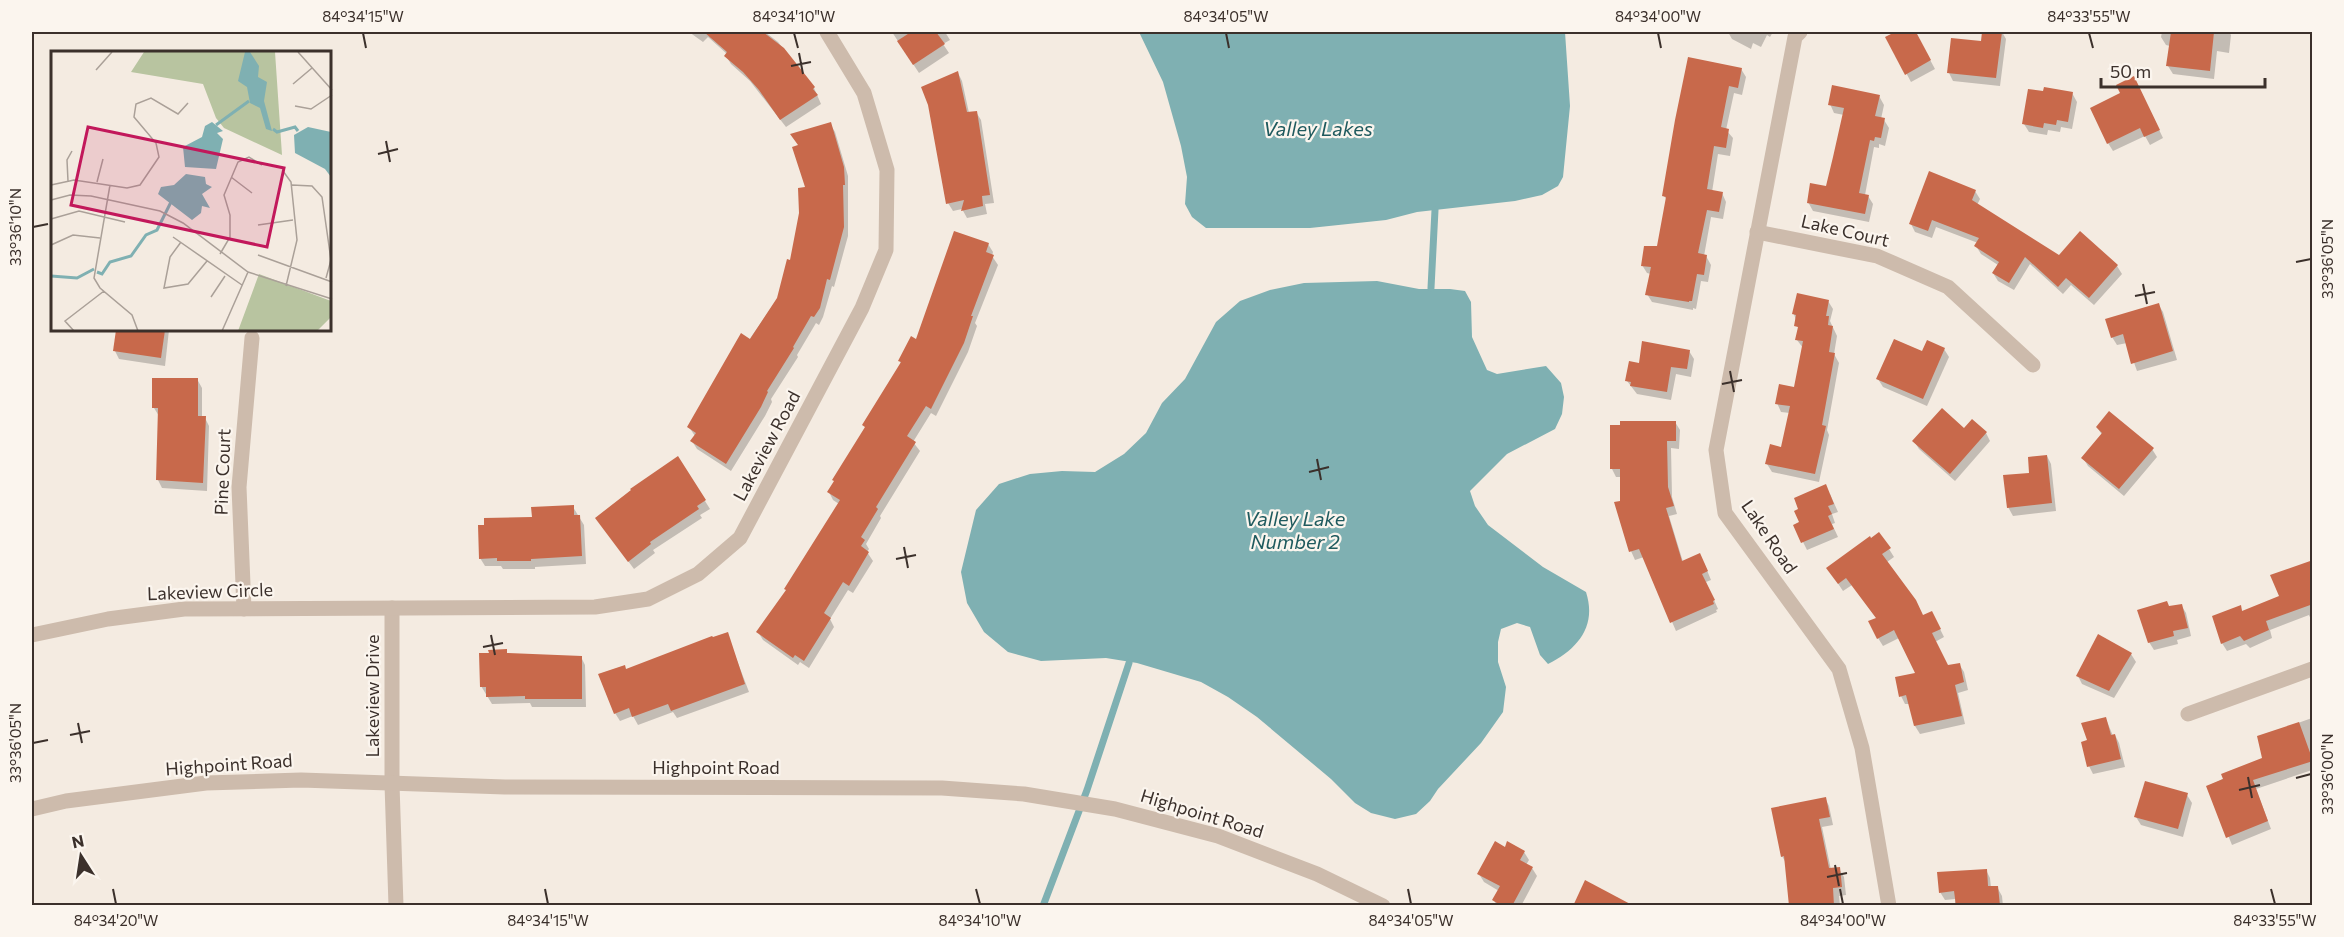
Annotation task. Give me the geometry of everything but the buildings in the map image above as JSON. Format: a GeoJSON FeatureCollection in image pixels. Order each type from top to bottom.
{"type":"FeatureCollection","features":[{"type":"Feature","properties":{"kind":"street","name":"Lakeview Road"},"geometry":{"type":"LineString","coordinates":[[392,608],[595,607],[648,599],[698,574],[740,538],[862,308],[886,250],[887,170],[864,93],[827,32]]}},
{"type":"Feature","properties":{"kind":"street","name":"Lake Road"},"geometry":{"type":"LineString","coordinates":[[1800,32],[1795,37],[1716,450],[1725,513],[1839,669],[1862,748],[1889,906]]}},
{"type":"Feature","properties":{"kind":"street","name":"Lake Court"},"geometry":{"type":"LineString","coordinates":[[1757,232],[1877,256],[1948,287],[2033,365]]}},
{"type":"Feature","properties":{"kind":"street","name":"Pine Court"},"geometry":{"type":"LineString","coordinates":[[244,609],[239,487],[252,338]]}},
{"type":"Feature","properties":{"kind":"street","name":"Lakeview Circle"},"geometry":{"type":"LineString","coordinates":[[32,635],[108,619],[184,609],[392,608]]}},
{"type":"Feature","properties":{"kind":"street","name":"Lakeview Drive"},"geometry":{"type":"LineString","coordinates":[[392,608],[392,784],[396,906]]}},
{"type":"Feature","properties":{"kind":"street"},"geometry":{"type":"LineString","coordinates":[[2188,714],[2313,669]]}},
{"type":"Feature","properties":{"kind":"street","name":"Highpoint Road"},"geometry":{"type":"LineString","coordinates":[[32,809],[66,801],[206,783],[301,780],[505,787],[942,788],[1024,794],[1114,808],[1218,836],[1317,874],[1383,906]]}},
{"type":"Feature","properties":{"kind":"water","name":"Valley Lakes"},"geometry":{"type":"Polygon","coordinates":[[[1139,32],[1565,32],[1570,106],[1563,177],[1558,186],[1542,195],[1515,201],[1417,212],[1386,220],[1310,228],[1206,228],[1192,217],[1185,204],[1187,177],[1181,146],[1163,82],[1139,32]]]}},
{"type":"Feature","properties":{"kind":"water","name":"Valley Lake Number 2"},"geometry":{"type":"Polygon","coordinates":[[[1377,281],[1419,289],[1465,291],[1471,302],[1472,337],[1487,370],[1497,374],[1546,366],[1561,383],[1564,397],[1562,414],[1555,429],[1507,454],[1470,491],[1475,506],[1488,525],[1543,567],[1586,592],[1589,604],[1587,626],[1576,644],[1548,664],[1540,655],[1530,627],[1517,623],[1501,629],[1498,642],[1498,662],[1506,687],[1503,712],[1481,743],[1438,789],[1430,801],[1416,814],[1395,819],[1371,813],[1355,803],[1331,779],[1257,717],[1201,682],[1137,663],[1106,658],[1041,661],[1008,652],[984,632],[967,603],[961,572],[976,510],[999,484],[1030,474],[1062,471],[1095,472],[1124,454],[1146,433],[1162,403],[1185,379],[1216,322],[1240,301],[1270,290],[1304,283],[1377,281]]]}},
{"type":"Feature","properties":{"kind":"waterway"},"geometry":{"type":"LineString","coordinates":[[1431,288],[1435,210]]}},
{"type":"Feature","properties":{"kind":"waterway"},"geometry":{"type":"LineString","coordinates":[[1043,906],[1087,790],[1129,663]]}}]}
